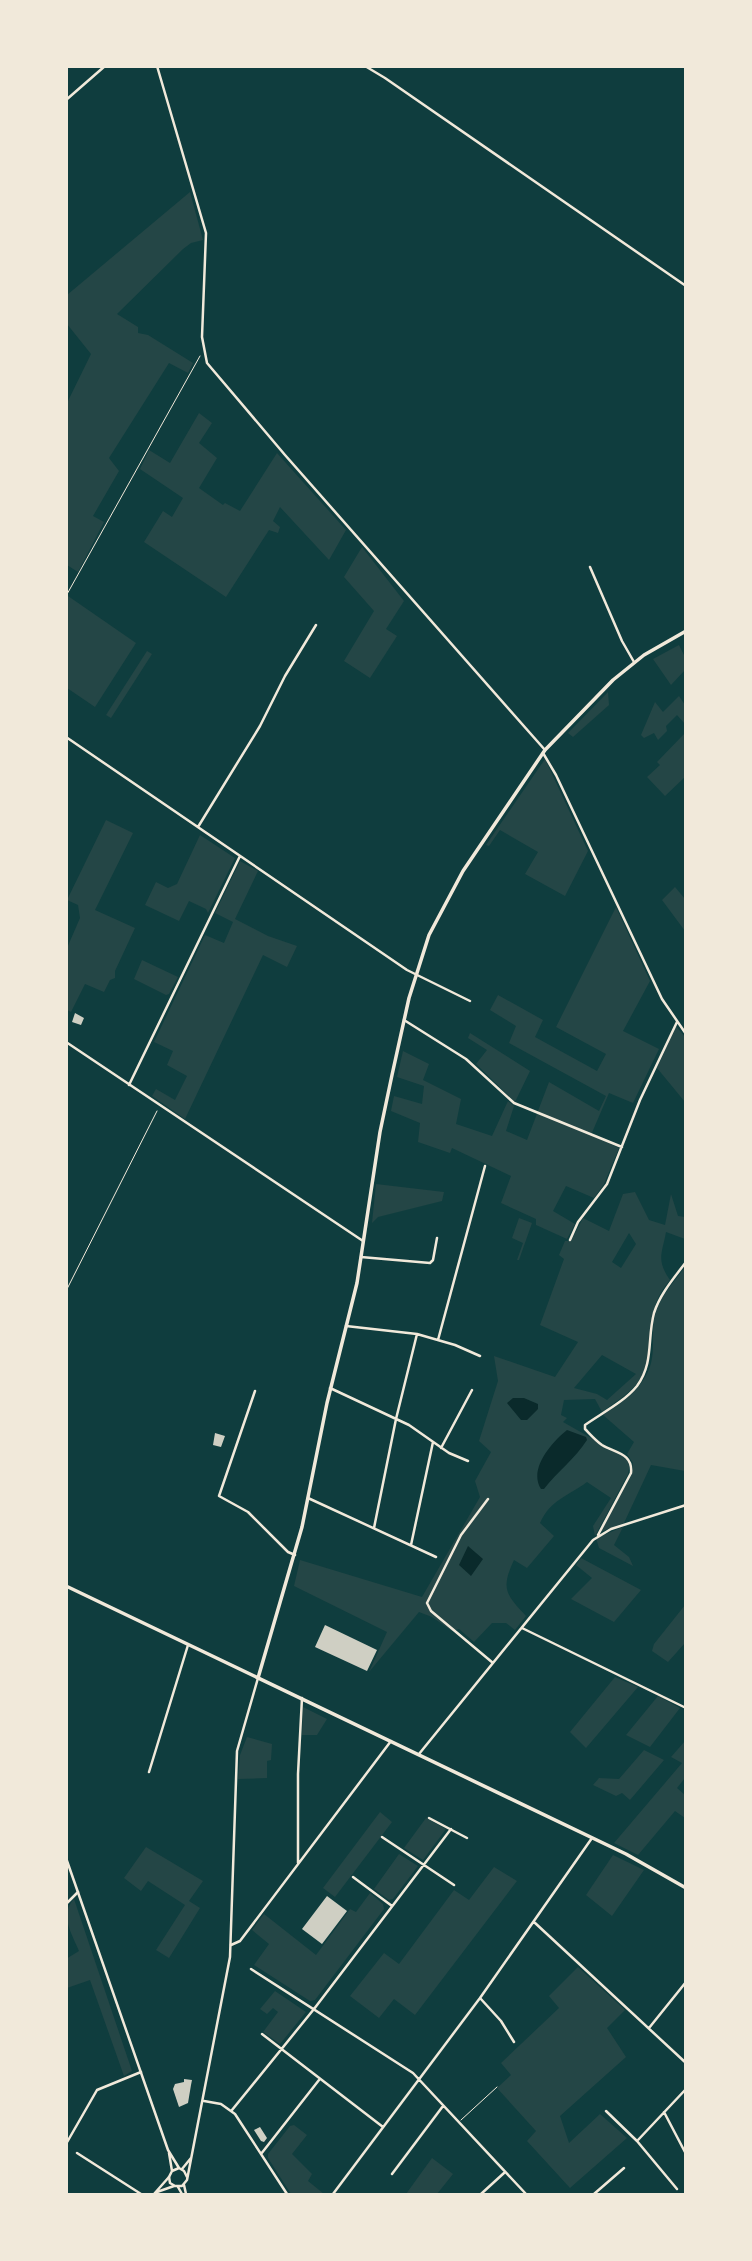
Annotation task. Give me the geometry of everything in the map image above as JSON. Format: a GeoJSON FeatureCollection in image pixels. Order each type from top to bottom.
{"type":"FeatureCollection","features":[{"type":"Feature","properties":{"kind":"main road"},"geometry":{"type":"LineString","coordinates":[[258,1678],[295,1555],[361,1257],[380,1132],[404,1020],[415,974],[429,935],[452,891],[544,752],[605,688],[634,662],[685,631]]}},
{"type":"Feature","properties":{"kind":"main road"},"geometry":{"type":"LineString","coordinates":[[66,1586],[592,1838],[643,1863],[685,1888]]}},
{"type":"Feature","properties":{"kind":"street"},"geometry":{"type":"LineString","coordinates":[[66,100],[106,66]]}},
{"type":"Feature","properties":{"kind":"street"},"geometry":{"type":"LineString","coordinates":[[157,66],[206,233],[203,351],[208,363],[276,445],[544,752],[662,999],[685,1034]]}},
{"type":"Feature","properties":{"kind":"street"},"geometry":{"type":"LineString","coordinates":[[365,66],[685,286]]}},
{"type":"Feature","properties":{"kind":"street"},"geometry":{"type":"LineString","coordinates":[[590,568],[634,662]]}},
{"type":"Feature","properties":{"kind":"street"},"geometry":{"type":"LineString","coordinates":[[198,827],[259,728],[285,676],[316,625]]}},
{"type":"Feature","properties":{"kind":"street"},"geometry":{"type":"LineString","coordinates":[[66,737],[349,932],[415,974],[470,1001]]}},
{"type":"Feature","properties":{"kind":"street"},"geometry":{"type":"LineString","coordinates":[[129,1085],[240,856]]}},
{"type":"Feature","properties":{"kind":"street"},"geometry":{"type":"LineString","coordinates":[[404,1020],[466,1059],[514,1103],[622,1147]]}},
{"type":"Feature","properties":{"kind":"street"},"geometry":{"type":"LineString","coordinates":[[570,1240],[578,1222],[607,1184],[640,1100],[677,1022]]}},
{"type":"Feature","properties":{"kind":"street"},"geometry":{"type":"LineString","coordinates":[[66,1042],[363,1241]]}},
{"type":"Feature","properties":{"kind":"street"},"geometry":{"type":"LineString","coordinates":[[438,1340],[485,1166]]}},
{"type":"Feature","properties":{"kind":"street"},"geometry":{"type":"LineString","coordinates":[[361,1257],[429,1264],[433,1260],[438,1238]]}},
{"type":"Feature","properties":{"kind":"street"},"geometry":{"type":"LineString","coordinates":[[419,1754],[598,1535],[631,1473],[631,1463],[627,1457],[598,1442],[585,1429],[585,1425],[621,1400],[641,1379],[650,1357],[655,1312],[666,1289],[685,1262]]}},
{"type":"Feature","properties":{"kind":"street"},"geometry":{"type":"LineString","coordinates":[[346,1326],[418,1334],[480,1356]]}},
{"type":"Feature","properties":{"kind":"street"},"geometry":{"type":"LineString","coordinates":[[374,1528],[396,1419],[418,1334]]}},
{"type":"Feature","properties":{"kind":"street"},"geometry":{"type":"LineString","coordinates":[[330,1388],[396,1419],[467,1461]]}},
{"type":"Feature","properties":{"kind":"street"},"geometry":{"type":"LineString","coordinates":[[441,1448],[472,1390]]}},
{"type":"Feature","properties":{"kind":"street"},"geometry":{"type":"LineString","coordinates":[[255,1391],[219,1496],[244,1509],[288,1552],[295,1555]]}},
{"type":"Feature","properties":{"kind":"street"},"geometry":{"type":"LineString","coordinates":[[411,1546],[433,1442]]}},
{"type":"Feature","properties":{"kind":"street"},"geometry":{"type":"LineString","coordinates":[[308,1498],[436,1557]]}},
{"type":"Feature","properties":{"kind":"street"},"geometry":{"type":"LineString","coordinates":[[488,1499],[461,1535],[427,1603],[431,1611],[493,1663]]}},
{"type":"Feature","properties":{"kind":"street"},"geometry":{"type":"LineString","coordinates":[[598,1535],[685,1505]]}},
{"type":"Feature","properties":{"kind":"street"},"geometry":{"type":"LineString","coordinates":[[522,1628],[685,1708]]}},
{"type":"Feature","properties":{"kind":"street"},"geometry":{"type":"LineString","coordinates":[[149,1772],[188,1645]]}},
{"type":"Feature","properties":{"kind":"street"},"geometry":{"type":"LineString","coordinates":[[184,2194],[204,2101],[231,1945],[235,1769],[242,1731],[258,1678]]}},
{"type":"Feature","properties":{"kind":"street"},"geometry":{"type":"LineString","coordinates":[[298,1863],[298,1762],[302,1699]]}},
{"type":"Feature","properties":{"kind":"street"},"geometry":{"type":"LineString","coordinates":[[231,1945],[240,1941],[391,1741]]}},
{"type":"Feature","properties":{"kind":"street"},"geometry":{"type":"LineString","coordinates":[[429,1818],[467,1838]]}},
{"type":"Feature","properties":{"kind":"street"},"geometry":{"type":"LineString","coordinates":[[232,2110],[314,2009],[451,1829]]}},
{"type":"Feature","properties":{"kind":"street"},"geometry":{"type":"LineString","coordinates":[[382,1837],[454,1885]]}},
{"type":"Feature","properties":{"kind":"street"},"geometry":{"type":"LineString","coordinates":[[333,2194],[480,1997],[592,1838]]}},
{"type":"Feature","properties":{"kind":"street"},"geometry":{"type":"LineString","coordinates":[[66,1858],[168,2150],[172,2171],[154,2194]]}},
{"type":"Feature","properties":{"kind":"street"},"geometry":{"type":"LineString","coordinates":[[353,1877],[392,1906]]}},
{"type":"Feature","properties":{"kind":"street"},"geometry":{"type":"LineString","coordinates":[[66,1904],[78,1892]]}},
{"type":"Feature","properties":{"kind":"street"},"geometry":{"type":"LineString","coordinates":[[533,1922],[685,2063]]}},
{"type":"Feature","properties":{"kind":"street"},"geometry":{"type":"LineString","coordinates":[[251,1969],[419,2078],[526,2194]]}},
{"type":"Feature","properties":{"kind":"street"},"geometry":{"type":"LineString","coordinates":[[649,2028],[685,1982]]}},
{"type":"Feature","properties":{"kind":"street"},"geometry":{"type":"LineString","coordinates":[[480,1997],[501,2021],[514,2042]]}},
{"type":"Feature","properties":{"kind":"street"},"geometry":{"type":"LineString","coordinates":[[262,2034],[383,2127]]}},
{"type":"Feature","properties":{"kind":"street"},"geometry":{"type":"LineString","coordinates":[[66,2144],[97,2090],[141,2072]]}},
{"type":"Feature","properties":{"kind":"street"},"geometry":{"type":"LineString","coordinates":[[261,2154],[320,2079]]}},
{"type":"Feature","properties":{"kind":"street"},"geometry":{"type":"LineString","coordinates":[[637,2141],[685,2089]]}},
{"type":"Feature","properties":{"kind":"street"},"geometry":{"type":"LineString","coordinates":[[204,2101],[221,2104],[232,2110],[287,2194]]}},
{"type":"Feature","properties":{"kind":"street"},"geometry":{"type":"LineString","coordinates":[[392,2174],[444,2105]]}},
{"type":"Feature","properties":{"kind":"street"},"geometry":{"type":"LineString","coordinates":[[606,2111],[637,2141],[677,2189]]}},
{"type":"Feature","properties":{"kind":"street"},"geometry":{"type":"LineString","coordinates":[[664,2112],[685,2154]]}},
{"type":"Feature","properties":{"kind":"street"},"geometry":{"type":"LineString","coordinates":[[168,2150],[187,2177]]}},
{"type":"Feature","properties":{"kind":"street"},"geometry":{"type":"LineString","coordinates":[[77,2154],[141,2194]]}},
{"type":"Feature","properties":{"kind":"street"},"geometry":{"type":"LineString","coordinates":[[172,2171],[181,2169],[193,2157]]}},
{"type":"Feature","properties":{"kind":"street"},"geometry":{"type":"LineString","coordinates":[[594,2194],[624,2168]]}},
{"type":"Feature","properties":{"kind":"street"},"geometry":{"type":"LineString","coordinates":[[481,2194],[505,2172]]}},
{"type":"Feature","properties":{"kind":"street"},"geometry":{"type":"LineString","coordinates":[[169,2177],[170,2183],[184,2194]]}},
{"type":"Feature","properties":{"kind":"street"},"geometry":{"type":"LineString","coordinates":[[154,2194],[184,2185]]}},
{"type":"Feature","properties":{"kind":"lane"},"geometry":{"type":"LineString","coordinates":[[459,2122],[497,2087]]}},
{"type":"Feature","properties":{"kind":"path"},"geometry":{"type":"LineString","coordinates":[[66,596],[203,351]]}},
{"type":"Feature","properties":{"kind":"path"},"geometry":{"type":"LineString","coordinates":[[66,1291],[160,1106]]}},
{"type":"Feature","properties":{"kind":"shaded area"},"geometry":{"type":"Polygon","coordinates":[[[190,192],[203,240],[191,243],[183,249],[117,314],[138,327],[138,333],[148,335],[193,363],[188,373],[169,363],[109,458],[119,471],[93,516],[104,522],[78,572],[67,565],[67,403],[91,354],[67,324],[67,295],[190,192]]]}},
{"type":"Feature","properties":{"kind":"shaded area"},"geometry":{"type":"Polygon","coordinates":[[[199,413],[212,423],[199,443],[217,458],[199,488],[223,505],[225,503],[240,511],[277,453],[346,530],[329,560],[280,507],[273,521],[280,527],[278,533],[269,530],[226,597],[144,542],[163,511],[172,517],[183,498],[140,469],[149,450],[170,463],[199,413]]]}},
{"type":"Feature","properties":{"kind":"shaded area"},"geometry":{"type":"Polygon","coordinates":[[[362,547],[404,601],[386,629],[397,636],[370,678],[344,661],[374,611],[344,577],[362,547]]]}},
{"type":"Feature","properties":{"kind":"shaded area"},"geometry":{"type":"Polygon","coordinates":[[[68,596],[136,643],[95,707],[67,688],[68,596]]]}},
{"type":"Feature","properties":{"kind":"shaded area"},"geometry":{"type":"Polygon","coordinates":[[[679,645],[685,657],[685,670],[671,685],[653,659],[679,645]]]}},
{"type":"Feature","properties":{"kind":"shaded area"},"geometry":{"type":"Polygon","coordinates":[[[147,651],[152,654],[111,718],[106,715],[147,651]]]}},
{"type":"Feature","properties":{"kind":"shaded area"},"geometry":{"type":"Polygon","coordinates":[[[608,692],[609,705],[573,737],[568,733],[608,692]]]}},
{"type":"Feature","properties":{"kind":"shaded area"},"geometry":{"type":"Polygon","coordinates":[[[679,696],[685,705],[685,724],[677,715],[666,726],[667,731],[658,740],[654,733],[644,738],[641,735],[655,702],[663,712],[679,696]]]}},
{"type":"Feature","properties":{"kind":"shaded area"},"geometry":{"type":"Polygon","coordinates":[[[685,733],[685,777],[665,796],[647,777],[660,765],[657,762],[685,733]]]}},
{"type":"Feature","properties":{"kind":"shaded area"},"geometry":{"type":"Polygon","coordinates":[[[545,759],[588,851],[565,896],[525,874],[538,852],[500,830],[489,846],[486,845],[545,759]]]}},
{"type":"Feature","properties":{"kind":"shaded area"},"geometry":{"type":"Polygon","coordinates":[[[106,820],[133,833],[95,910],[135,928],[115,971],[115,978],[110,980],[104,992],[85,984],[71,1012],[67,1010],[67,948],[80,918],[78,905],[67,900],[106,820]]]}},
{"type":"Feature","properties":{"kind":"shaded area"},"geometry":{"type":"Polygon","coordinates":[[[200,835],[235,858],[208,913],[206,909],[189,901],[179,921],[145,905],[156,882],[168,888],[177,884],[200,835]]]}},
{"type":"Feature","properties":{"kind":"shaded area"},"geometry":{"type":"Polygon","coordinates":[[[240,861],[258,871],[235,919],[268,936],[297,946],[287,967],[263,955],[185,1119],[152,1096],[156,1089],[175,1100],[187,1076],[167,1065],[173,1051],[154,1042],[205,935],[224,943],[233,922],[215,913],[240,861]]]}},
{"type":"Feature","properties":{"kind":"shaded area"},"geometry":{"type":"Polygon","coordinates":[[[675,887],[685,899],[685,931],[662,900],[675,887]]]}},
{"type":"Feature","properties":{"kind":"shaded area"},"geometry":{"type":"Polygon","coordinates":[[[616,907],[650,981],[623,1031],[659,1049],[633,1103],[609,1093],[591,1135],[619,1148],[604,1184],[594,1198],[566,1186],[553,1211],[575,1224],[567,1239],[536,1225],[536,1219],[501,1203],[511,1176],[452,1148],[450,1153],[418,1142],[420,1123],[391,1111],[394,1096],[422,1104],[424,1086],[397,1077],[403,1051],[429,1064],[423,1080],[461,1099],[456,1124],[492,1136],[508,1101],[514,1106],[506,1131],[527,1140],[549,1082],[599,1111],[606,1096],[509,1043],[516,1026],[490,1010],[498,995],[543,1020],[535,1037],[597,1071],[606,1054],[556,1027],[616,907]]]}},
{"type":"Feature","properties":{"kind":"shaded area"},"geometry":{"type":"Polygon","coordinates":[[[142,960],[178,977],[169,994],[166,995],[134,979],[142,960]]]}},
{"type":"Feature","properties":{"kind":"shaded area"},"geometry":{"type":"Polygon","coordinates":[[[676,1026],[685,1037],[685,1102],[657,1068],[676,1026]]]}},
{"type":"Feature","properties":{"kind":"shaded area"},"geometry":{"type":"Polygon","coordinates":[[[470,1033],[530,1071],[515,1102],[476,1064],[487,1050],[468,1038],[470,1033]]]}},
{"type":"Feature","properties":{"kind":"shaded area"},"geometry":{"type":"Polygon","coordinates":[[[376,1184],[444,1192],[442,1201],[378,1217],[372,1223],[376,1184]]]}},
{"type":"Feature","properties":{"kind":"shaded area"},"geometry":{"type":"Polygon","coordinates":[[[635,1192],[649,1220],[665,1225],[671,1194],[678,1216],[685,1217],[685,1239],[666,1232],[662,1262],[670,1280],[656,1303],[649,1357],[638,1382],[627,1394],[602,1412],[595,1399],[564,1400],[561,1415],[567,1418],[563,1422],[606,1449],[619,1453],[630,1463],[628,1474],[595,1536],[593,1526],[611,1498],[587,1482],[554,1503],[544,1515],[540,1523],[554,1536],[527,1568],[514,1560],[507,1577],[507,1590],[513,1602],[526,1616],[515,1630],[506,1623],[492,1623],[474,1642],[459,1629],[452,1631],[432,1617],[419,1612],[369,1672],[387,1632],[294,1586],[300,1560],[422,1597],[480,1497],[475,1481],[491,1452],[479,1441],[498,1381],[494,1356],[555,1377],[578,1342],[540,1325],[564,1259],[559,1255],[565,1241],[571,1241],[583,1218],[609,1231],[623,1194],[635,1192]],[[629,1233],[612,1262],[621,1268],[636,1244],[629,1233]],[[602,1355],[574,1388],[597,1394],[607,1400],[636,1374],[602,1355]]]}},
{"type":"Feature","properties":{"kind":"shaded area"},"geometry":{"type":"Polygon","coordinates":[[[519,1218],[532,1223],[517,1260],[523,1243],[512,1238],[519,1218]]]}},
{"type":"Feature","properties":{"kind":"shaded area"},"geometry":{"type":"Polygon","coordinates":[[[685,1267],[685,1471],[651,1465],[624,1523],[600,1532],[631,1476],[633,1463],[627,1454],[634,1442],[603,1415],[627,1398],[646,1376],[652,1358],[656,1312],[667,1291],[685,1267]]]}},
{"type":"Feature","properties":{"kind":"shaded area"},"geometry":{"type":"Polygon","coordinates":[[[513,1398],[524,1398],[538,1404],[538,1409],[527,1420],[521,1420],[507,1403],[513,1398]]]}},
{"type":"Feature","properties":{"kind":"shaded area"},"geometry":{"type":"Polygon","coordinates":[[[567,1430],[586,1437],[587,1440],[544,1489],[541,1489],[537,1473],[540,1465],[555,1441],[567,1430]]]}},
{"type":"Feature","properties":{"kind":"shaded area"},"geometry":{"type":"Polygon","coordinates":[[[623,1527],[614,1545],[629,1557],[633,1566],[599,1548],[596,1538],[623,1527]]]}},
{"type":"Feature","properties":{"kind":"shaded area"},"geometry":{"type":"Polygon","coordinates":[[[468,1546],[483,1559],[471,1576],[459,1565],[468,1546]]]}},
{"type":"Feature","properties":{"kind":"shaded area"},"geometry":{"type":"Polygon","coordinates":[[[581,1558],[641,1590],[614,1622],[571,1599],[592,1578],[576,1565],[581,1558]]]}},
{"type":"Feature","properties":{"kind":"shaded area"},"geometry":{"type":"Polygon","coordinates":[[[685,1605],[685,1643],[668,1662],[652,1651],[654,1644],[685,1605]]]}},
{"type":"Feature","properties":{"kind":"shaded area"},"geometry":{"type":"Polygon","coordinates":[[[615,1677],[638,1687],[586,1748],[570,1732],[615,1677]]]}},
{"type":"Feature","properties":{"kind":"shaded area"},"geometry":{"type":"Polygon","coordinates":[[[658,1696],[680,1708],[650,1747],[626,1735],[658,1696]]]}},
{"type":"Feature","properties":{"kind":"shaded area"},"geometry":{"type":"Polygon","coordinates":[[[303,1707],[327,1719],[317,1735],[302,1735],[303,1707]]]}},
{"type":"Feature","properties":{"kind":"shaded area"},"geometry":{"type":"Polygon","coordinates":[[[247,1737],[272,1744],[271,1760],[267,1761],[267,1778],[238,1779],[240,1755],[247,1737]]]}},
{"type":"Feature","properties":{"kind":"shaded area"},"geometry":{"type":"Polygon","coordinates":[[[685,1741],[685,1778],[677,1788],[685,1795],[685,1818],[675,1811],[638,1855],[614,1843],[682,1763],[671,1757],[685,1741]]]}},
{"type":"Feature","properties":{"kind":"shaded area"},"geometry":{"type":"Polygon","coordinates":[[[644,1750],[664,1760],[630,1800],[622,1793],[616,1796],[593,1785],[599,1778],[619,1779],[644,1750]]]}},
{"type":"Feature","properties":{"kind":"shaded area"},"geometry":{"type":"Polygon","coordinates":[[[380,1812],[392,1822],[335,1897],[323,1888],[380,1812]]]}},
{"type":"Feature","properties":{"kind":"shaded area"},"geometry":{"type":"Polygon","coordinates":[[[426,1818],[446,1829],[423,1860],[404,1848],[426,1818]]]}},
{"type":"Feature","properties":{"kind":"shaded area"},"geometry":{"type":"Polygon","coordinates":[[[146,1847],[203,1881],[189,1901],[200,1908],[169,1958],[156,1950],[185,1905],[148,1881],[141,1891],[124,1878],[146,1847]]]}},
{"type":"Feature","properties":{"kind":"shaded area"},"geometry":{"type":"Polygon","coordinates":[[[399,1854],[418,1866],[393,1899],[389,1900],[374,1889],[399,1854]]]}},
{"type":"Feature","properties":{"kind":"shaded area"},"geometry":{"type":"Polygon","coordinates":[[[613,1855],[644,1870],[612,1916],[586,1895],[613,1855]]]}},
{"type":"Feature","properties":{"kind":"shaded area"},"geometry":{"type":"Polygon","coordinates":[[[494,1867],[517,1881],[415,2015],[394,1999],[379,2018],[350,1996],[384,1953],[399,1964],[454,1890],[469,1900],[494,1867]]]}},
{"type":"Feature","properties":{"kind":"shaded area"},"geometry":{"type":"Polygon","coordinates":[[[370,1893],[383,1904],[384,1909],[315,2000],[310,2001],[254,1965],[269,1944],[252,1930],[264,1914],[316,1955],[350,1909],[356,1912],[370,1893]]]}},
{"type":"Feature","properties":{"kind":"shaded area"},"geometry":{"type":"Polygon","coordinates":[[[74,1899],[132,2071],[124,2076],[90,1980],[67,1988],[66,1959],[79,1951],[67,1918],[67,1911],[74,1899]]]}},
{"type":"Feature","properties":{"kind":"shaded area"},"geometry":{"type":"Polygon","coordinates":[[[578,1967],[625,2010],[607,2028],[626,2057],[560,2116],[569,2143],[600,2114],[627,2138],[570,2188],[527,2141],[536,2131],[497,2088],[511,2075],[501,2063],[559,2008],[549,1996],[578,1967]]]}},
{"type":"Feature","properties":{"kind":"shaded area"},"geometry":{"type":"Polygon","coordinates":[[[275,1991],[306,2012],[280,2044],[263,2032],[278,2012],[273,2008],[267,2014],[260,2009],[275,1991]]]}},
{"type":"Feature","properties":{"kind":"shaded area"},"geometry":{"type":"Polygon","coordinates":[[[294,2125],[307,2135],[292,2154],[312,2174],[308,2181],[324,2194],[291,2194],[268,2158],[268,2154],[290,2126],[294,2125]]]}},
{"type":"Feature","properties":{"kind":"shaded area"},"geometry":{"type":"Polygon","coordinates":[[[432,2158],[453,2174],[437,2194],[406,2194],[432,2158]]]}},
{"type":"Feature","properties":{"kind":"building"},"geometry":{"type":"Polygon","coordinates":[[[75,1013],[84,1018],[81,1025],[72,1022],[75,1013]]]}},
{"type":"Feature","properties":{"kind":"building"},"geometry":{"type":"Polygon","coordinates":[[[215,1433],[225,1436],[221,1447],[213,1445],[215,1433]]]}},
{"type":"Feature","properties":{"kind":"building"},"geometry":{"type":"Polygon","coordinates":[[[325,1625],[377,1650],[367,1671],[315,1647],[325,1625]]]}},
{"type":"Feature","properties":{"kind":"building"},"geometry":{"type":"Polygon","coordinates":[[[327,1896],[347,1911],[322,1944],[302,1929],[327,1896]]]}},
{"type":"Feature","properties":{"kind":"building"},"geometry":{"type":"Polygon","coordinates":[[[184,2079],[192,2080],[188,2103],[179,2107],[173,2089],[175,2084],[184,2082],[184,2079]]]}},
{"type":"Feature","properties":{"kind":"building"},"geometry":{"type":"Polygon","coordinates":[[[260,2127],[267,2138],[264,2142],[254,2130],[260,2127]]]}}]}
